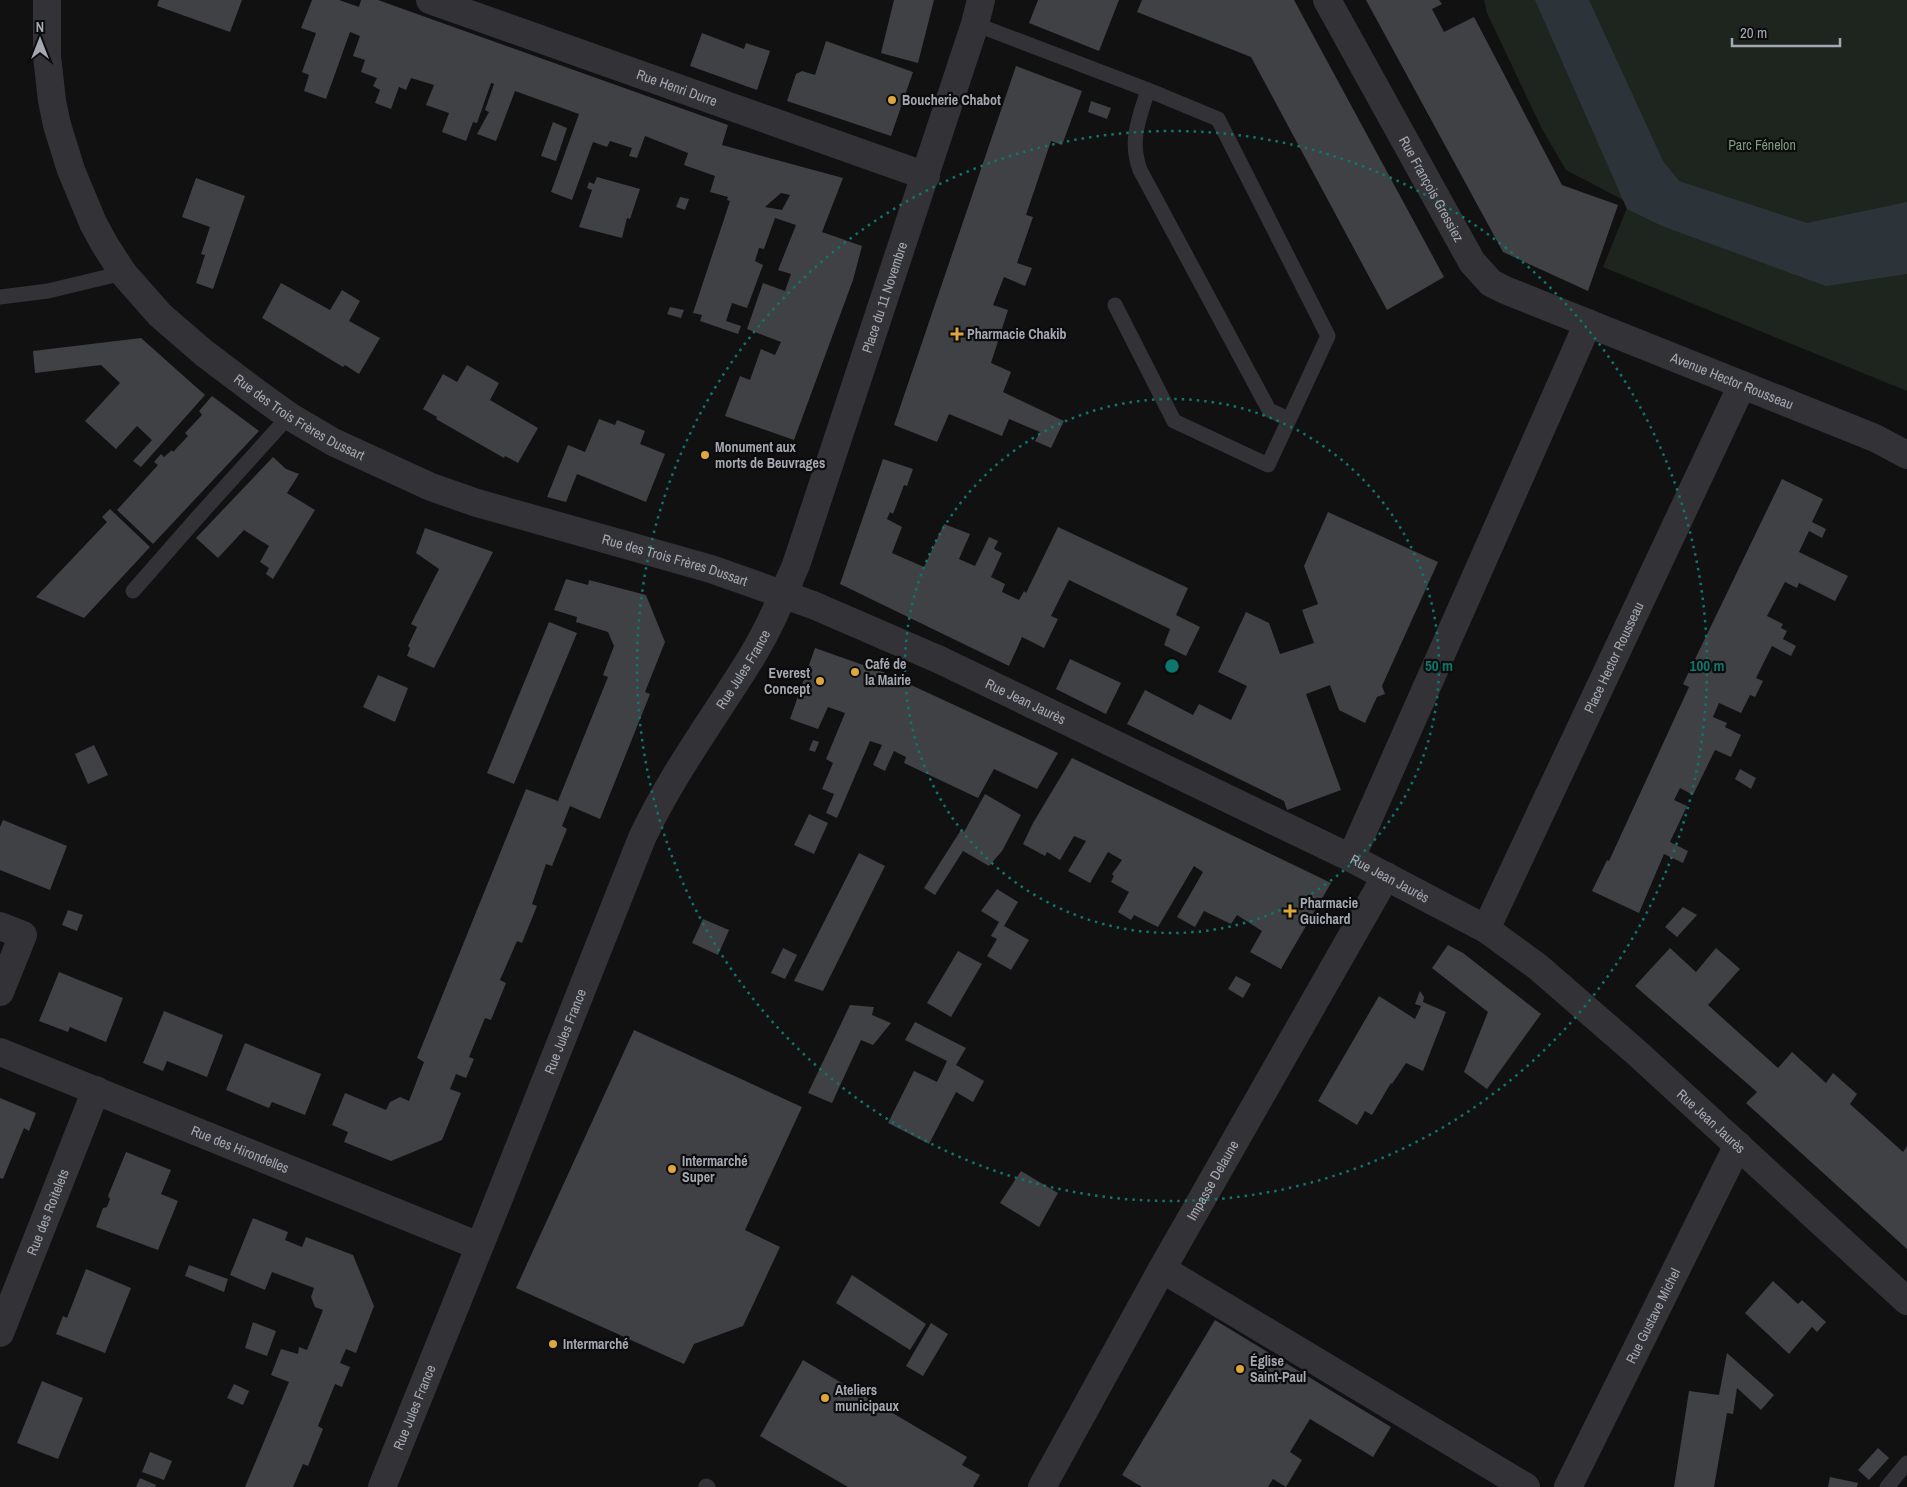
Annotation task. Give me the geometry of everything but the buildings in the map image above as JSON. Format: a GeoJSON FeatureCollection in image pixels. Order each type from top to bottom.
{"type":"FeatureCollection","features":[{"type":"Feature","properties":{"kind":"street","name":"Rue des Trois Frères Dussart"},"geometry":{"type":"LineString","coordinates":[[47,0],[47,56],[52,101],[57,125],[71,170],[93,223],[122,273],[142,297],[179,333],[290,416],[357,454],[453,495],[689,562],[783,594]]}},
{"type":"Feature","properties":{"kind":"street","name":"Rue Henri Durre"},"geometry":{"type":"LineString","coordinates":[[430,0],[926,176]]}},
{"type":"Feature","properties":{"kind":"street","name":"Rue François Gressiez"},"geometry":{"type":"LineString","coordinates":[[1327,0],[1472,262],[1480,273],[1491,283],[1505,290],[1588,323]]}},
{"type":"Feature","properties":{"kind":"street","name":"Place du 11 Novembre"},"geometry":{"type":"LineString","coordinates":[[783,594],[804,544],[926,176],[978,12]]}},
{"type":"Feature","properties":{"kind":"street","name":"Avenue Hector Rousseau"},"geometry":{"type":"LineString","coordinates":[[1588,323],[1875,438],[1907,455]]}},
{"type":"Feature","properties":{"kind":"street"},"geometry":{"type":"LineString","coordinates":[[1351,858],[1588,323]]}},
{"type":"Feature","properties":{"kind":"street","name":"Place Hector Rousseau"},"geometry":{"type":"LineString","coordinates":[[1486,929],[1742,385]]}},
{"type":"Feature","properties":{"kind":"street","name":"Avenue Hector Rousseau"},"geometry":{"type":"LineString","coordinates":[[1875,438],[1907,443]]}},
{"type":"Feature","properties":{"kind":"street","name":"Rue Jean Jaurès"},"geometry":{"type":"LineString","coordinates":[[783,594],[845,619],[992,684],[1351,858],[1486,929],[1538,967],[1637,1053],[1907,1301]]}},
{"type":"Feature","properties":{"kind":"street","name":"Rue Jules France"},"geometry":{"type":"LineString","coordinates":[[382,1487],[650,820],[678,772],[752,657],[783,594]]}},
{"type":"Feature","properties":{"kind":"street","name":"Impasse Delaune"},"geometry":{"type":"LineString","coordinates":[[1042,1487],[1162,1269],[1386,876]]}},
{"type":"Feature","properties":{"kind":"street"},"geometry":{"type":"LineString","coordinates":[[0,926],[23,935],[0,992]]}},
{"type":"Feature","properties":{"kind":"street","name":"Rue des Hirondelles"},"geometry":{"type":"LineString","coordinates":[[0,1052],[479,1246]]}},
{"type":"Feature","properties":{"kind":"street","name":"Rue des Roitelets"},"geometry":{"type":"LineString","coordinates":[[0,1333],[96,1090]]}},
{"type":"Feature","properties":{"kind":"street","name":"Rue Gustave Michel"},"geometry":{"type":"LineString","coordinates":[[1568,1487],[1738,1145]]}},
{"type":"Feature","properties":{"kind":"street"},"geometry":{"type":"LineString","coordinates":[[1162,1269],[1526,1487]]}},
{"type":"Feature","properties":{"kind":"lane"},"geometry":{"type":"LineString","coordinates":[[978,12],[1148,90],[1218,119],[1328,336],[1268,465],[1174,421],[1115,305]]}},
{"type":"Feature","properties":{"kind":"lane"},"geometry":{"type":"LineString","coordinates":[[1148,90],[1134,138],[1135,156],[1140,170],[1269,410],[1289,419]]}},
{"type":"Feature","properties":{"kind":"lane"},"geometry":{"type":"LineString","coordinates":[[0,298],[48,291],[122,273]]}},
{"type":"Feature","properties":{"kind":"lane"},"geometry":{"type":"LineString","coordinates":[[133,591],[290,416]]}},
{"type":"Feature","properties":{"kind":"lane"},"geometry":{"type":"LineString","coordinates":[[1887,1487],[1907,1464]]}},
{"type":"Feature","properties":{"kind":"green space","name":"Parc Fénelon"},"geometry":{"type":"Polygon","coordinates":[[[1484,0],[1907,0],[1907,391],[1603,267],[1629,203],[1566,170],[1542,129],[1487,13],[1484,0]]]}},
{"type":"Feature","properties":{"kind":"shaded area"},"geometry":{"type":"Polygon","coordinates":[[[1535,0],[1589,0],[1663,161],[1679,181],[1807,223],[1907,202],[1907,274],[1826,286],[1662,226],[1627,209],[1535,0]]]}},
{"type":"Feature","properties":{"kind":"place","name":"Boucherie Chabot"},"geometry":{"type":"Point","coordinates":[892,100]}},
{"type":"Feature","properties":{"kind":"place","name":"Pharmacie Chakib"},"geometry":{"type":"Point","coordinates":[957,334]}},
{"type":"Feature","properties":{"kind":"place","name":"Monument aux morts de Beuvrages"},"geometry":{"type":"Point","coordinates":[705,455]}},
{"type":"Feature","properties":{"kind":"place","name":"Café de la Mairie"},"geometry":{"type":"Point","coordinates":[855,672]}},
{"type":"Feature","properties":{"kind":"place","name":"Everest Concept"},"geometry":{"type":"Point","coordinates":[820,681]}},
{"type":"Feature","properties":{"kind":"place","name":"Pharmacie Guichard"},"geometry":{"type":"Point","coordinates":[1290,911]}},
{"type":"Feature","properties":{"kind":"place","name":"Intermarché Super"},"geometry":{"type":"Point","coordinates":[672,1169]}},
{"type":"Feature","properties":{"kind":"place","name":"Intermarché"},"geometry":{"type":"Point","coordinates":[553,1344]}},
{"type":"Feature","properties":{"kind":"place","name":"Église Saint-Paul"},"geometry":{"type":"Point","coordinates":[1240,1369]}},
{"type":"Feature","properties":{"kind":"place","name":"Ateliers municipaux"},"geometry":{"type":"Point","coordinates":[825,1398]}}]}
